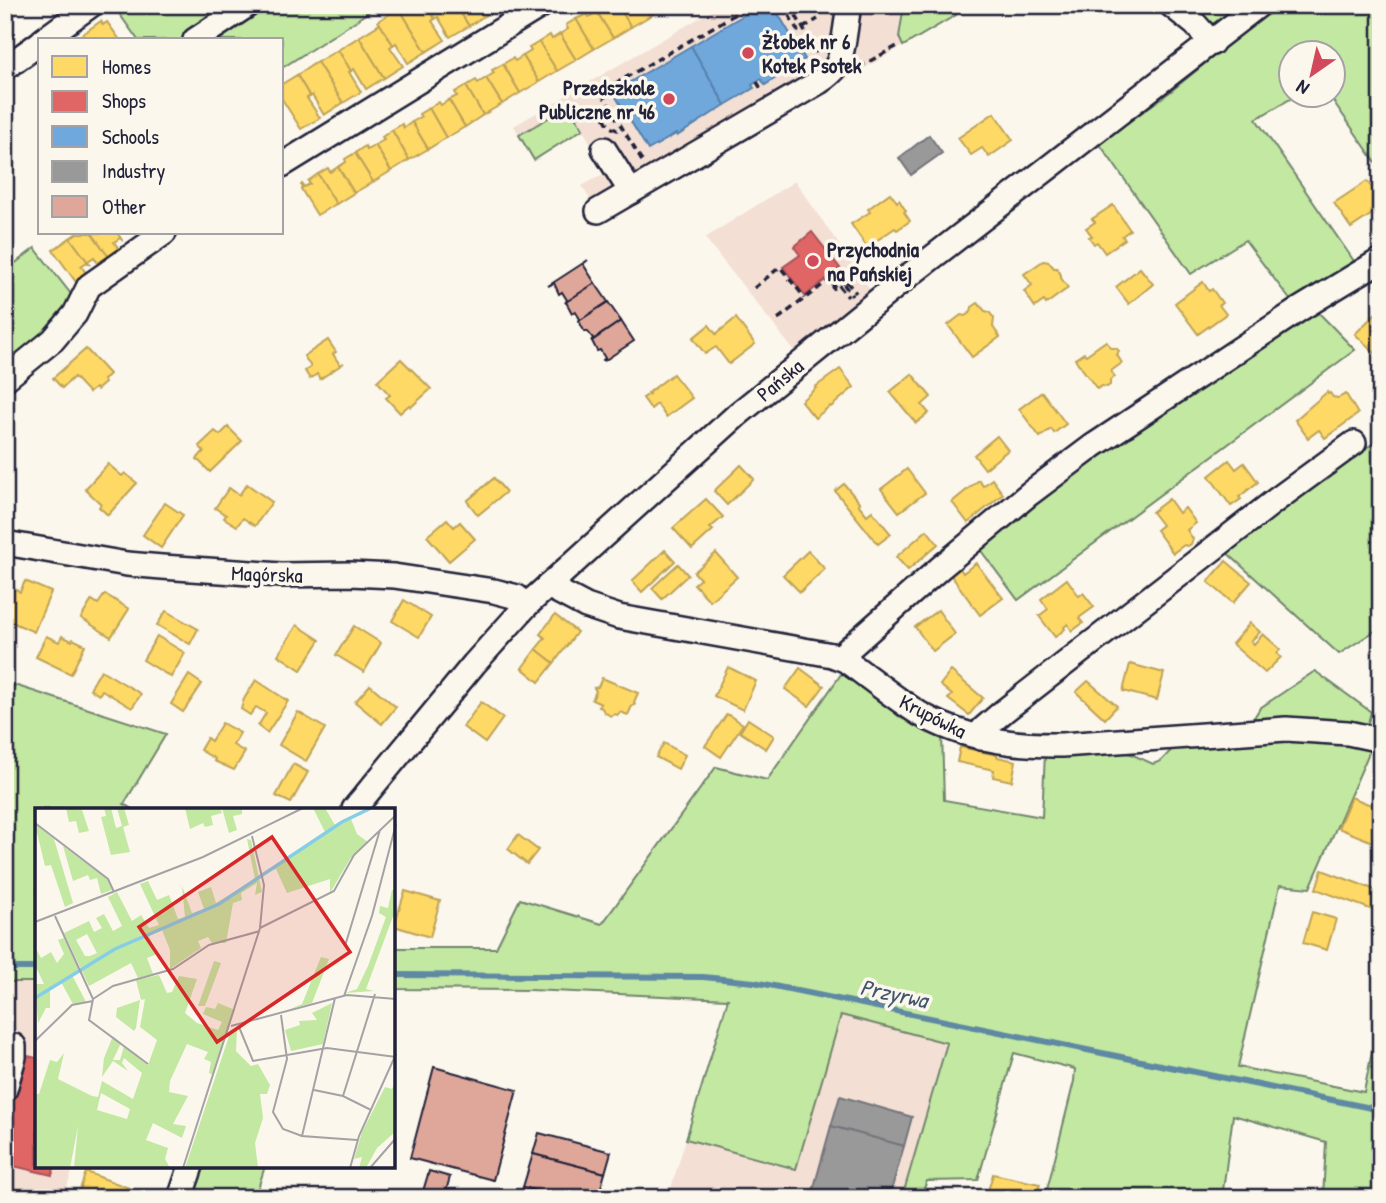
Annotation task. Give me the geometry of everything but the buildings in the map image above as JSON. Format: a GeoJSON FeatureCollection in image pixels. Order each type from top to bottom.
{"type":"FeatureCollection","features":[{"type":"Feature","properties":{"kind":"street"},"geometry":{"type":"LineString","coordinates":[[46,38],[91,5]]}},
{"type":"Feature","properties":{"kind":"street"},"geometry":{"type":"LineString","coordinates":[[198,38],[248,5]]}},
{"type":"Feature","properties":{"kind":"street"},"geometry":{"type":"LineString","coordinates":[[284,164],[542,5]]}},
{"type":"Feature","properties":{"kind":"street"},"geometry":{"type":"LineString","coordinates":[[598,211],[831,74],[828,61],[841,53],[849,5]]}},
{"type":"Feature","properties":{"kind":"street"},"geometry":{"type":"LineString","coordinates":[[1171,5],[1195,24],[1212,43]]}},
{"type":"Feature","properties":{"kind":"street","name":"Pańska"},"geometry":{"type":"LineString","coordinates":[[355,808],[527,605],[738,414],[1016,192],[1259,5]]}},
{"type":"Feature","properties":{"kind":"street"},"geometry":{"type":"LineString","coordinates":[[7,67],[38,44]]}},
{"type":"Feature","properties":{"kind":"street"},"geometry":{"type":"LineString","coordinates":[[604,149],[631,192]]}},
{"type":"Feature","properties":{"kind":"street"},"geometry":{"type":"LineString","coordinates":[[5,379],[53,340],[75,314],[89,286],[163,234]]}},
{"type":"Feature","properties":{"kind":"street"},"geometry":{"type":"LineString","coordinates":[[841,658],[940,568],[1093,446],[1289,316],[1381,260]]}},
{"type":"Feature","properties":{"kind":"street"},"geometry":{"type":"LineString","coordinates":[[981,738],[983,729],[1004,711],[1276,500],[1354,443]]}},
{"type":"Feature","properties":{"kind":"street","name":"Magórska"},"geometry":{"type":"LineString","coordinates":[[5,543],[127,564],[162,567],[281,576],[394,576],[494,591],[517,597],[527,605]]}},
{"type":"Feature","properties":{"kind":"street","name":"Krupówka"},"geometry":{"type":"LineString","coordinates":[[548,586],[586,606],[619,617],[841,658],[922,715],[981,738],[1034,745],[1062,745],[1286,729],[1348,733],[1381,740]]}},
{"type":"Feature","properties":{"kind":"street"},"geometry":{"type":"LineString","coordinates":[[5,1045],[14,1046],[14,1057],[5,1089]]}},
{"type":"Feature","properties":{"kind":"street"},"geometry":{"type":"LineString","coordinates":[[180,1198],[190,1168]]}},
{"type":"Feature","properties":{"kind":"path"},"geometry":{"type":"LineString","coordinates":[[651,156],[642,161],[601,92],[751,5]]}},
{"type":"Feature","properties":{"kind":"path"},"geometry":{"type":"LineString","coordinates":[[783,5],[798,31],[818,19]]}},
{"type":"Feature","properties":{"kind":"path"},"geometry":{"type":"LineString","coordinates":[[790,5],[803,28],[828,61],[849,69],[855,70],[901,44]]}},
{"type":"Feature","properties":{"kind":"path"},"geometry":{"type":"LineString","coordinates":[[762,90],[770,85]]}},
{"type":"Feature","properties":{"kind":"path"},"geometry":{"type":"LineString","coordinates":[[575,117],[592,108],[600,111],[610,128],[617,130],[622,127]]}},
{"type":"Feature","properties":{"kind":"path"},"geometry":{"type":"LineString","coordinates":[[754,288],[780,267],[805,298]]}},
{"type":"Feature","properties":{"kind":"path"},"geometry":{"type":"LineString","coordinates":[[779,319],[837,274],[836,272],[868,309]]}},
{"type":"Feature","properties":{"kind":"path"},"geometry":{"type":"LineString","coordinates":[[834,290],[833,286],[837,283],[851,302],[855,299],[837,274]]}},
{"type":"Feature","properties":{"kind":"shaded area"},"geometry":{"type":"Polygon","coordinates":[[[722,5],[973,5],[603,221],[582,186],[607,172],[583,130],[534,160],[514,126],[722,5]]]}},
{"type":"Feature","properties":{"kind":"shaded area"},"geometry":{"type":"Polygon","coordinates":[[[795,181],[871,291],[795,352],[705,238],[795,181]]]}},
{"type":"Feature","properties":{"kind":"shaded area"},"geometry":{"type":"Polygon","coordinates":[[[5,982],[35,982],[35,1168],[73,1168],[63,1198],[5,1198],[5,982]]]}},
{"type":"Feature","properties":{"kind":"shaded area"},"geometry":{"type":"Polygon","coordinates":[[[841,1015],[948,1043],[902,1198],[668,1198],[686,1139],[796,1169],[841,1015]]]}},
{"type":"Feature","properties":{"kind":"green space"},"geometry":{"type":"Polygon","coordinates":[[[113,5],[237,5],[187,38],[137,38],[113,5]]]}},
{"type":"Feature","properties":{"kind":"green space"},"geometry":{"type":"Polygon","coordinates":[[[260,5],[378,5],[284,67],[284,38],[210,38],[260,5]]]}},
{"type":"Feature","properties":{"kind":"green space"},"geometry":{"type":"Polygon","coordinates":[[[904,5],[951,5],[954,6],[956,15],[903,46],[899,37],[904,5]]]}},
{"type":"Feature","properties":{"kind":"green space"},"geometry":{"type":"Polygon","coordinates":[[[1187,5],[1251,5],[1217,25],[1205,20],[1187,5]]]}},
{"type":"Feature","properties":{"kind":"green space"},"geometry":{"type":"Polygon","coordinates":[[[1277,5],[1381,5],[1381,170],[1338,108],[1348,108],[1348,38],[1278,38],[1278,106],[1256,119],[1356,264],[1294,305],[1245,240],[1191,274],[1099,143],[1170,92],[1277,5]]]}},
{"type":"Feature","properties":{"kind":"green space"},"geometry":{"type":"Polygon","coordinates":[[[569,106],[583,129],[534,160],[519,135],[569,106]]]}},
{"type":"Feature","properties":{"kind":"green space"},"geometry":{"type":"Polygon","coordinates":[[[35,248],[74,298],[69,312],[15,360],[5,349],[5,271],[35,248]]]}},
{"type":"Feature","properties":{"kind":"green space"},"geometry":{"type":"Polygon","coordinates":[[[1317,311],[1355,350],[1018,600],[976,544],[1230,363],[1317,311]]]}},
{"type":"Feature","properties":{"kind":"green space"},"geometry":{"type":"Polygon","coordinates":[[[1381,438],[1381,627],[1339,654],[1224,550],[1278,507],[1381,438]]]}},
{"type":"Feature","properties":{"kind":"green space"},"geometry":{"type":"Polygon","coordinates":[[[844,670],[901,718],[942,733],[944,800],[1042,817],[1045,753],[1119,751],[1153,764],[1161,761],[1178,743],[1245,738],[1354,743],[1371,748],[1310,888],[1280,885],[1238,1067],[1364,1092],[1381,1006],[1381,1198],[1323,1198],[1326,1142],[1233,1115],[1222,1198],[1045,1198],[1075,1069],[1014,1053],[978,1180],[927,1181],[920,1198],[902,1198],[947,1043],[841,1015],[796,1169],[686,1139],[728,999],[530,990],[396,989],[396,948],[496,948],[520,899],[602,924],[716,767],[767,780],[844,670]]]}},
{"type":"Feature","properties":{"kind":"green space"},"geometry":{"type":"Polygon","coordinates":[[[1315,671],[1371,712],[1366,730],[1250,724],[1260,708],[1315,671]]]}},
{"type":"Feature","properties":{"kind":"green space"},"geometry":{"type":"Polygon","coordinates":[[[5,682],[166,734],[124,804],[130,808],[35,808],[35,982],[5,982],[5,682]]]}},
{"type":"Feature","properties":{"kind":"green space"},"geometry":{"type":"Polygon","coordinates":[[[202,1168],[264,1168],[255,1198],[190,1198],[202,1168]]]}},
{"type":"Feature","properties":{"kind":"waterway","name":"Przyrwa"},"geometry":{"type":"LineString","coordinates":[[5,968],[35,968]]}},
{"type":"Feature","properties":{"kind":"waterway","name":"Przyrwa"},"geometry":{"type":"LineString","coordinates":[[396,975],[703,977],[754,982],[1381,1110]]}},
{"type":"Feature","properties":{"kind":"place","name":"Żłobek nr 6 Kotek Psotek"},"geometry":{"type":"Point","coordinates":[748,53]}},
{"type":"Feature","properties":{"kind":"place","name":"Przedszkole Publiczne nr 46"},"geometry":{"type":"Point","coordinates":[669,99]}},
{"type":"Feature","properties":{"kind":"place","name":"Przychodnia na Pańskiej"},"geometry":{"type":"Point","coordinates":[813,261]}}]}
